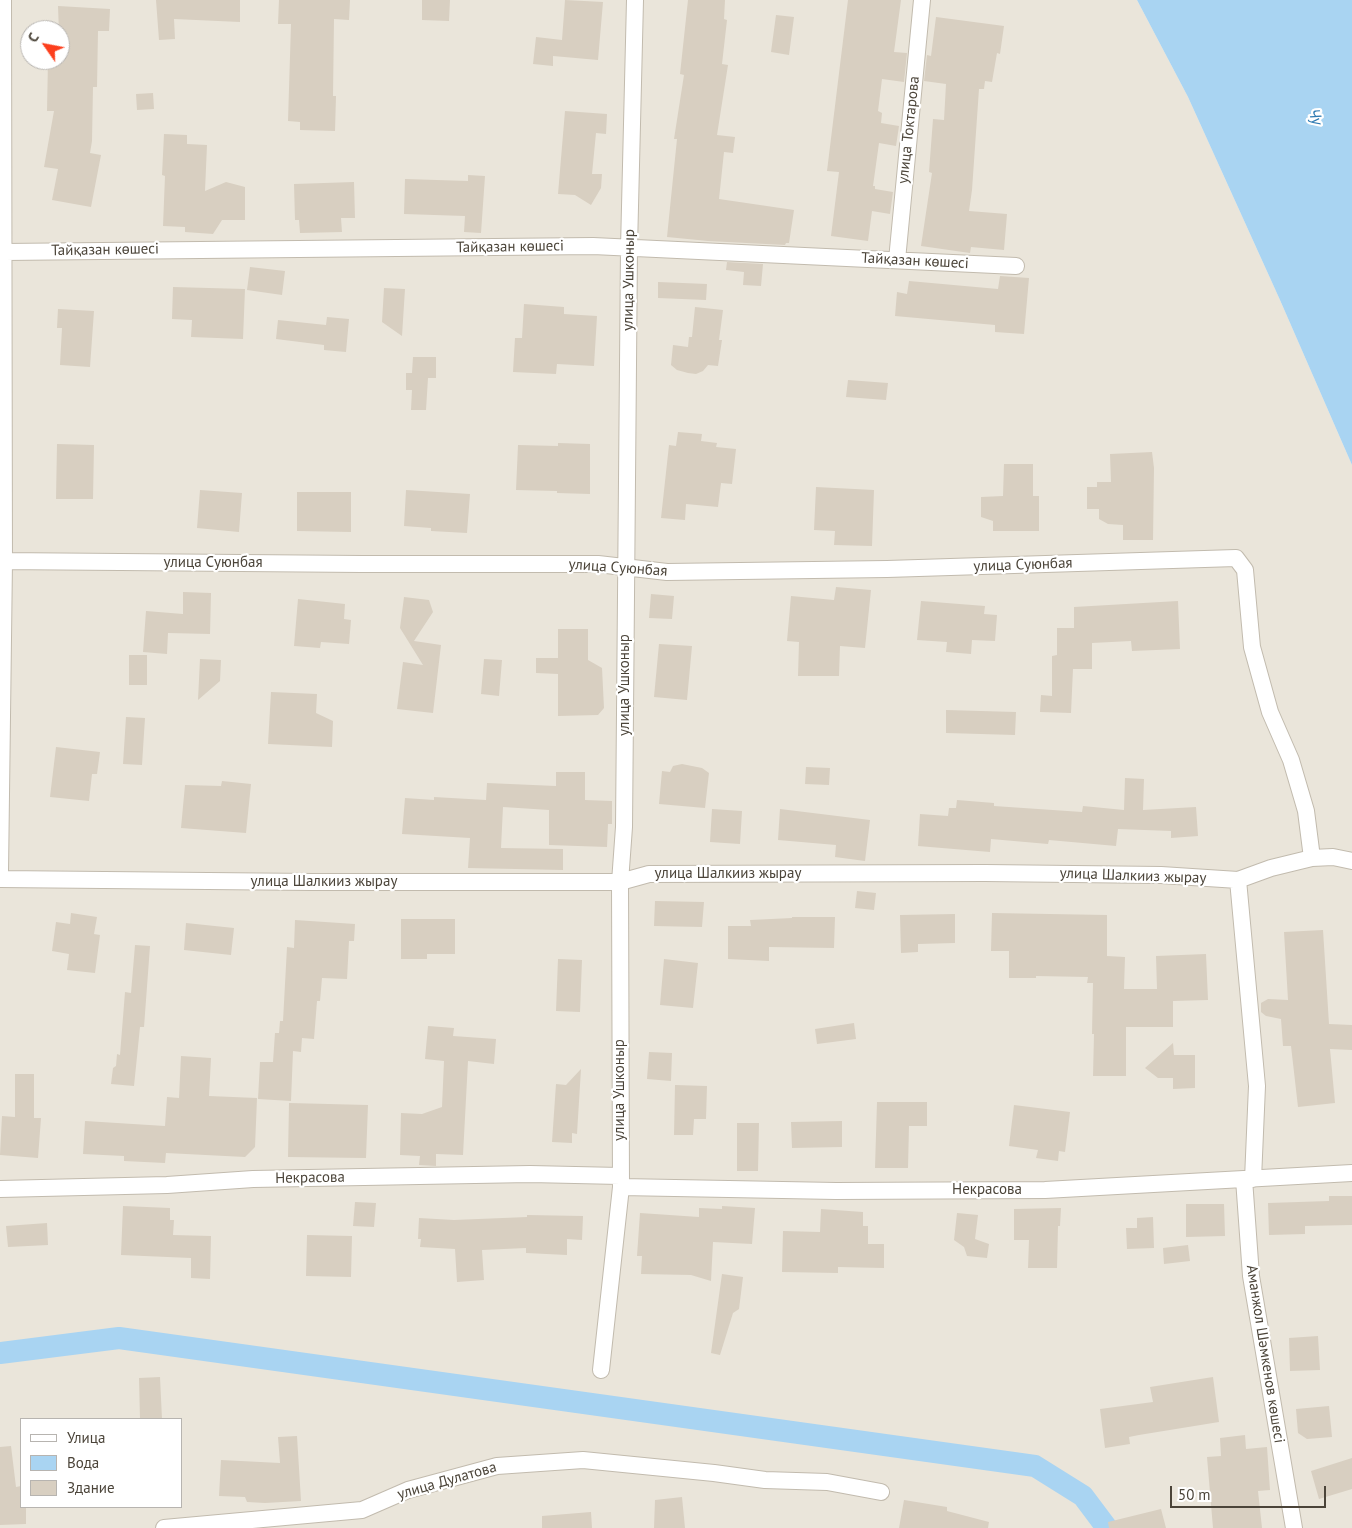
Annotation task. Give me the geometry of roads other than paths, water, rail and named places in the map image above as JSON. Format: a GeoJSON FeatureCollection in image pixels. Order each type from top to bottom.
{"type":"FeatureCollection","features":[{"type":"Feature","properties":{"kind":"street"},"geometry":{"type":"LineString","coordinates":[[0,872],[3,0]]}},
{"type":"Feature","properties":{"kind":"street","name":"улица Ушконыр"},"geometry":{"type":"LineString","coordinates":[[601,1370],[620,1181],[620,882],[624,827],[629,248],[635,0]]}},
{"type":"Feature","properties":{"kind":"street","name":"улица Токтарова"},"geometry":{"type":"LineString","coordinates":[[896,260],[922,0]]}},
{"type":"Feature","properties":{"kind":"street","name":"Тайқазан көшесі"},"geometry":{"type":"LineString","coordinates":[[2,262],[574,246],[1016,266]]}},
{"type":"Feature","properties":{"kind":"street","name":"улица Суюнбая"},"geometry":{"type":"LineString","coordinates":[[2,561],[598,564],[667,572],[887,569],[1236,558],[1245,570],[1252,647],[1270,712],[1291,760],[1306,811],[1312,858]]}},
{"type":"Feature","properties":{"kind":"street","name":"улица Шалкииз жырау"},"geometry":{"type":"LineString","coordinates":[[0,879],[620,882],[649,874],[985,873],[1161,875],[1238,880],[1271,868],[1312,858],[1333,857],[1352,860]]}},
{"type":"Feature","properties":{"kind":"street","name":"Аманжол Шәмкенов көшесі"},"geometry":{"type":"LineString","coordinates":[[1238,880],[1257,1086],[1249,1179],[1250,1276],[1294,1528]]}},
{"type":"Feature","properties":{"kind":"street","name":"Некрасова"},"geometry":{"type":"LineString","coordinates":[[0,1189],[167,1185],[253,1179],[530,1174],[620,1181],[836,1191],[1045,1190],[1352,1172]]}},
{"type":"Feature","properties":{"kind":"street","name":"улица Дулатова"},"geometry":{"type":"LineString","coordinates":[[164,1528],[334,1521],[408,1490],[497,1466],[583,1460],[765,1480],[828,1482],[881,1492]]}},
{"type":"Feature","properties":{"kind":"water","name":"Чу"},"geometry":{"type":"Polygon","coordinates":[[[1137,0],[1352,0],[1352,465],[1188,97],[1137,0]]]}},
{"type":"Feature","properties":{"kind":"waterway"},"geometry":{"type":"LineString","coordinates":[[0,1353],[119,1338],[1035,1466],[1083,1496],[1107,1528]]}}]}
